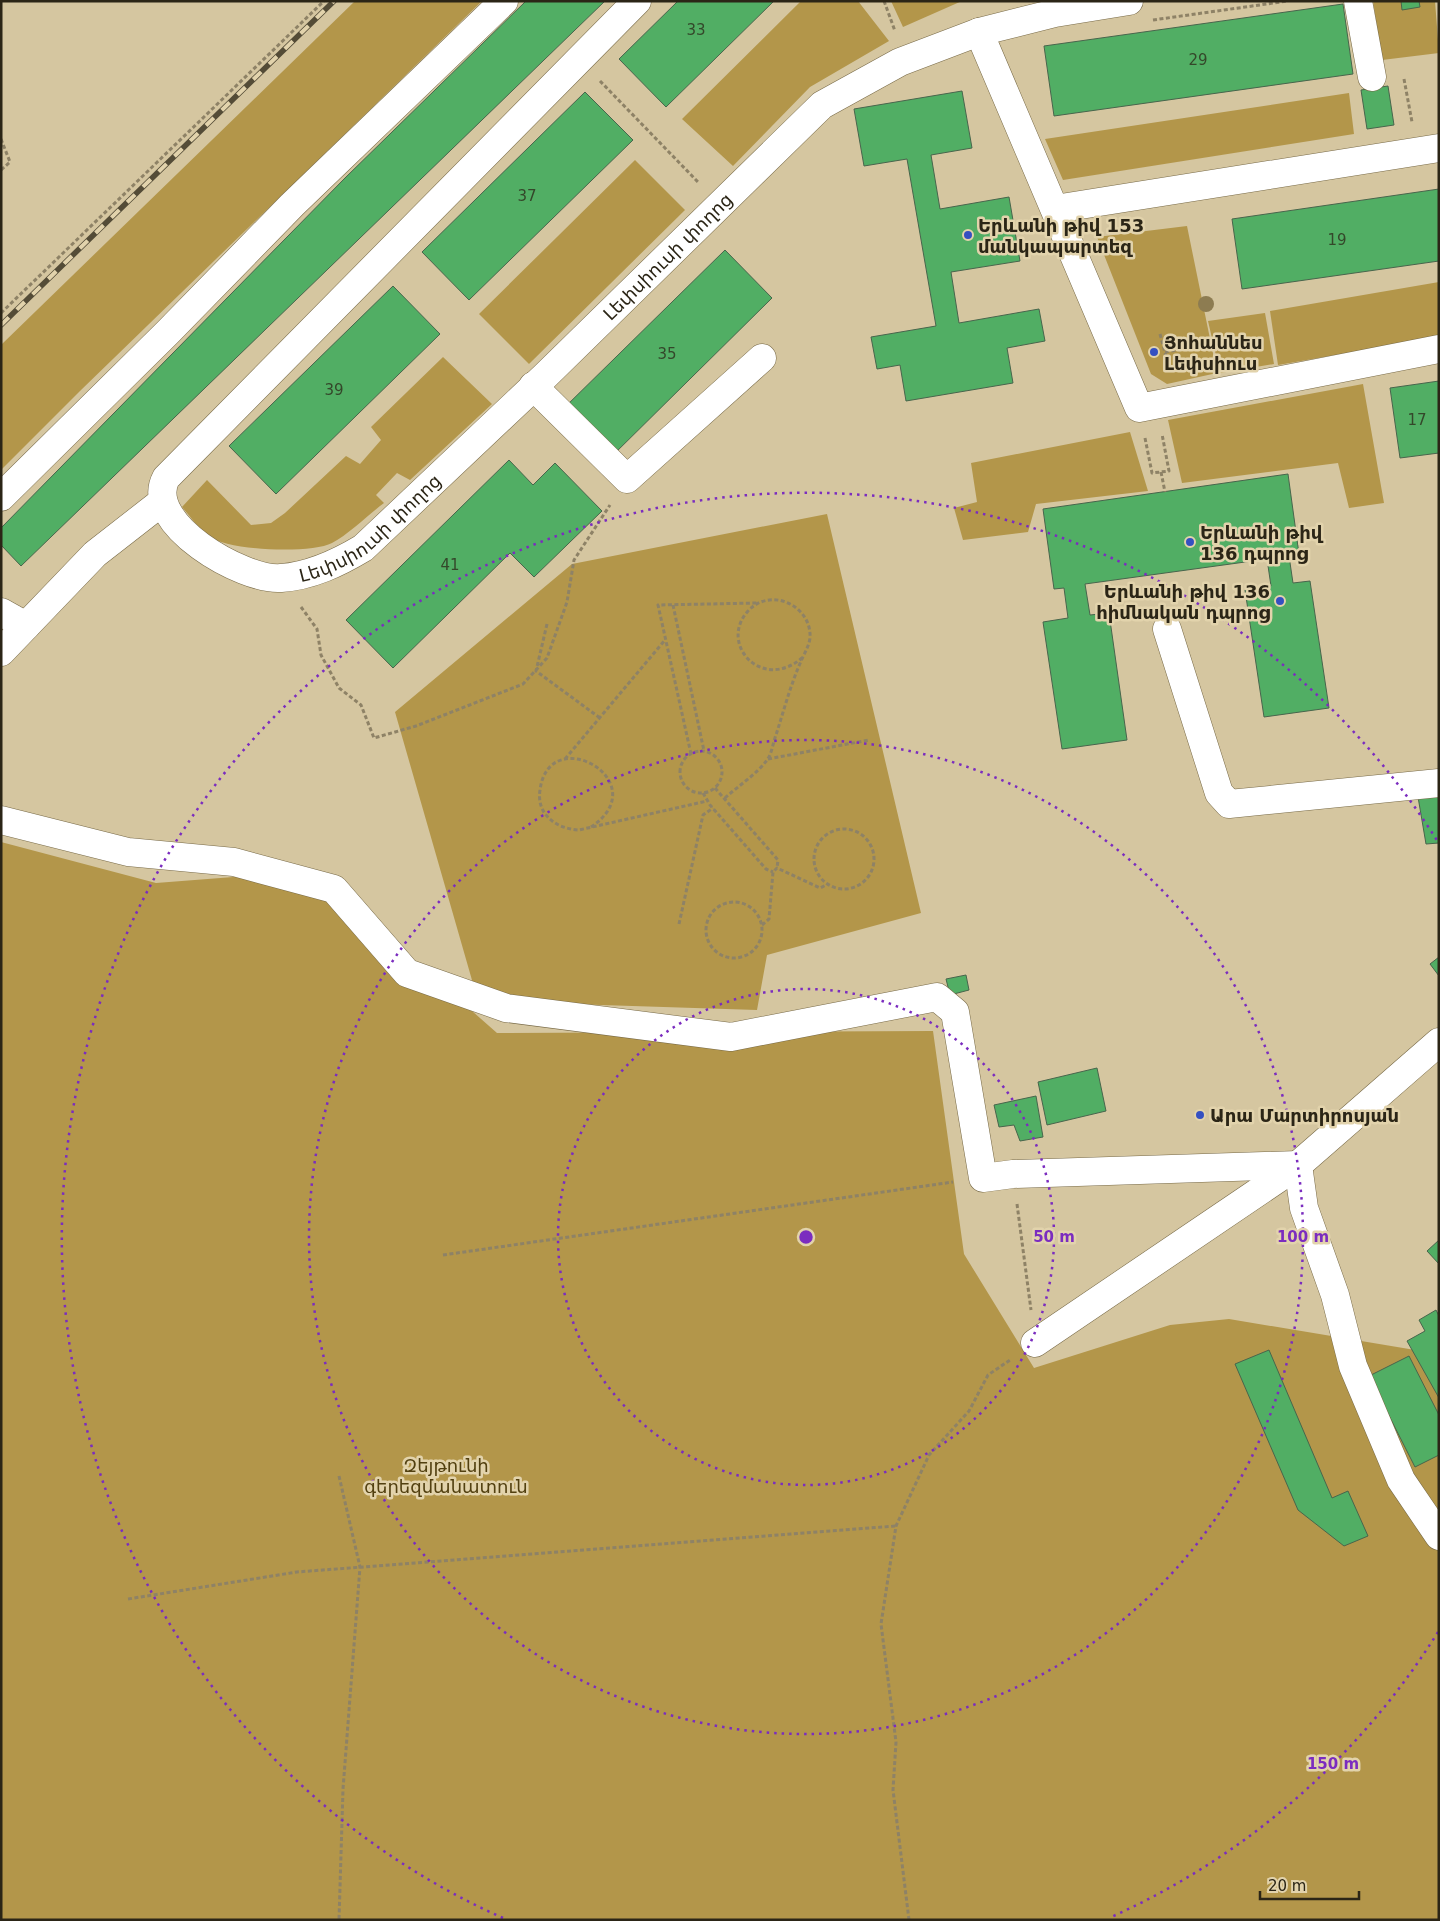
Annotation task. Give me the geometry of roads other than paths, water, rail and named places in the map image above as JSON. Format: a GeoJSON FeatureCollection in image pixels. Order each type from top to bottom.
{"type":"FeatureCollection","features":[{"type":"Feature","properties":{"kind":"street"},"geometry":{"type":"LineString","coordinates":[[1,497],[141,359],[292,205],[504,1]]}},
{"type":"Feature","properties":{"kind":"street"},"geometry":{"type":"LineString","coordinates":[[1,652],[95,554],[163,501],[161,487],[166,478],[638,1]]}},
{"type":"Feature","properties":{"kind":"street"},"geometry":{"type":"LineString","coordinates":[[1358,1],[1372,77]]}},
{"type":"Feature","properties":{"kind":"street","name":"Լեփսիուսի փողոց"},"geometry":{"type":"LineString","coordinates":[[163,501],[171,518],[189,538],[214,555],[242,570],[280,578],[333,566],[363,548],[822,106],[900,62],[979,32],[1056,13],[1136,11]]}},
{"type":"Feature","properties":{"kind":"street"},"geometry":{"type":"LineString","coordinates":[[979,32],[1054,209],[1158,404],[1439,349]]}},
{"type":"Feature","properties":{"kind":"street"},"geometry":{"type":"LineString","coordinates":[[1054,209],[1439,148]]}},
{"type":"Feature","properties":{"kind":"street"},"geometry":{"type":"LineString","coordinates":[[533,386],[627,479],[762,358]]}},
{"type":"Feature","properties":{"kind":"street"},"geometry":{"type":"LineString","coordinates":[[1,612],[26,626]]}},
{"type":"Feature","properties":{"kind":"street"},"geometry":{"type":"LineString","coordinates":[[1167,629],[1219,793],[1229,804],[1439,783]]}},
{"type":"Feature","properties":{"kind":"street"},"geometry":{"type":"LineString","coordinates":[[1,820],[128,852],[234,862],[334,889],[407,973],[506,1008],[730,1037],[937,997],[955,1012],[983,1178],[1013,1174],[1298,1165]]}},
{"type":"Feature","properties":{"kind":"street"},"geometry":{"type":"LineString","coordinates":[[1036,1343],[1298,1165],[1439,1042]]}},
{"type":"Feature","properties":{"kind":"street"},"geometry":{"type":"LineString","coordinates":[[1298,1165],[1304,1208],[1334,1295],[1353,1366],[1401,1480],[1439,1536]]}},
{"type":"Feature","properties":{"kind":"railway"},"geometry":{"type":"LineString","coordinates":[[1,325],[334,1]]}},
{"type":"Feature","properties":{"kind":"place","name":"Երևանի թիվ 153 մանկապարտեզ"},"geometry":{"type":"Point","coordinates":[968,235]}},
{"type":"Feature","properties":{"kind":"place","name":"Յոհաննես Լեփսիուս"},"geometry":{"type":"Point","coordinates":[1154,352]}},
{"type":"Feature","properties":{"kind":"place","name":"Երևանի թիվ 136 դպրոց"},"geometry":{"type":"Point","coordinates":[1190,542]}},
{"type":"Feature","properties":{"kind":"place","name":"Երևանի թիվ 136 հիմնական դպրոց"},"geometry":{"type":"Point","coordinates":[1280,601]}},
{"type":"Feature","properties":{"kind":"place","name":"Արա Մարտիրոսյան"},"geometry":{"type":"Point","coordinates":[1200,1115]}},
{"type":"Feature","properties":{"kind":"park label","name":"Զեյթունի գերեզմանատուն"},"geometry":{"type":"Point","coordinates":[446,1475]}}]}
